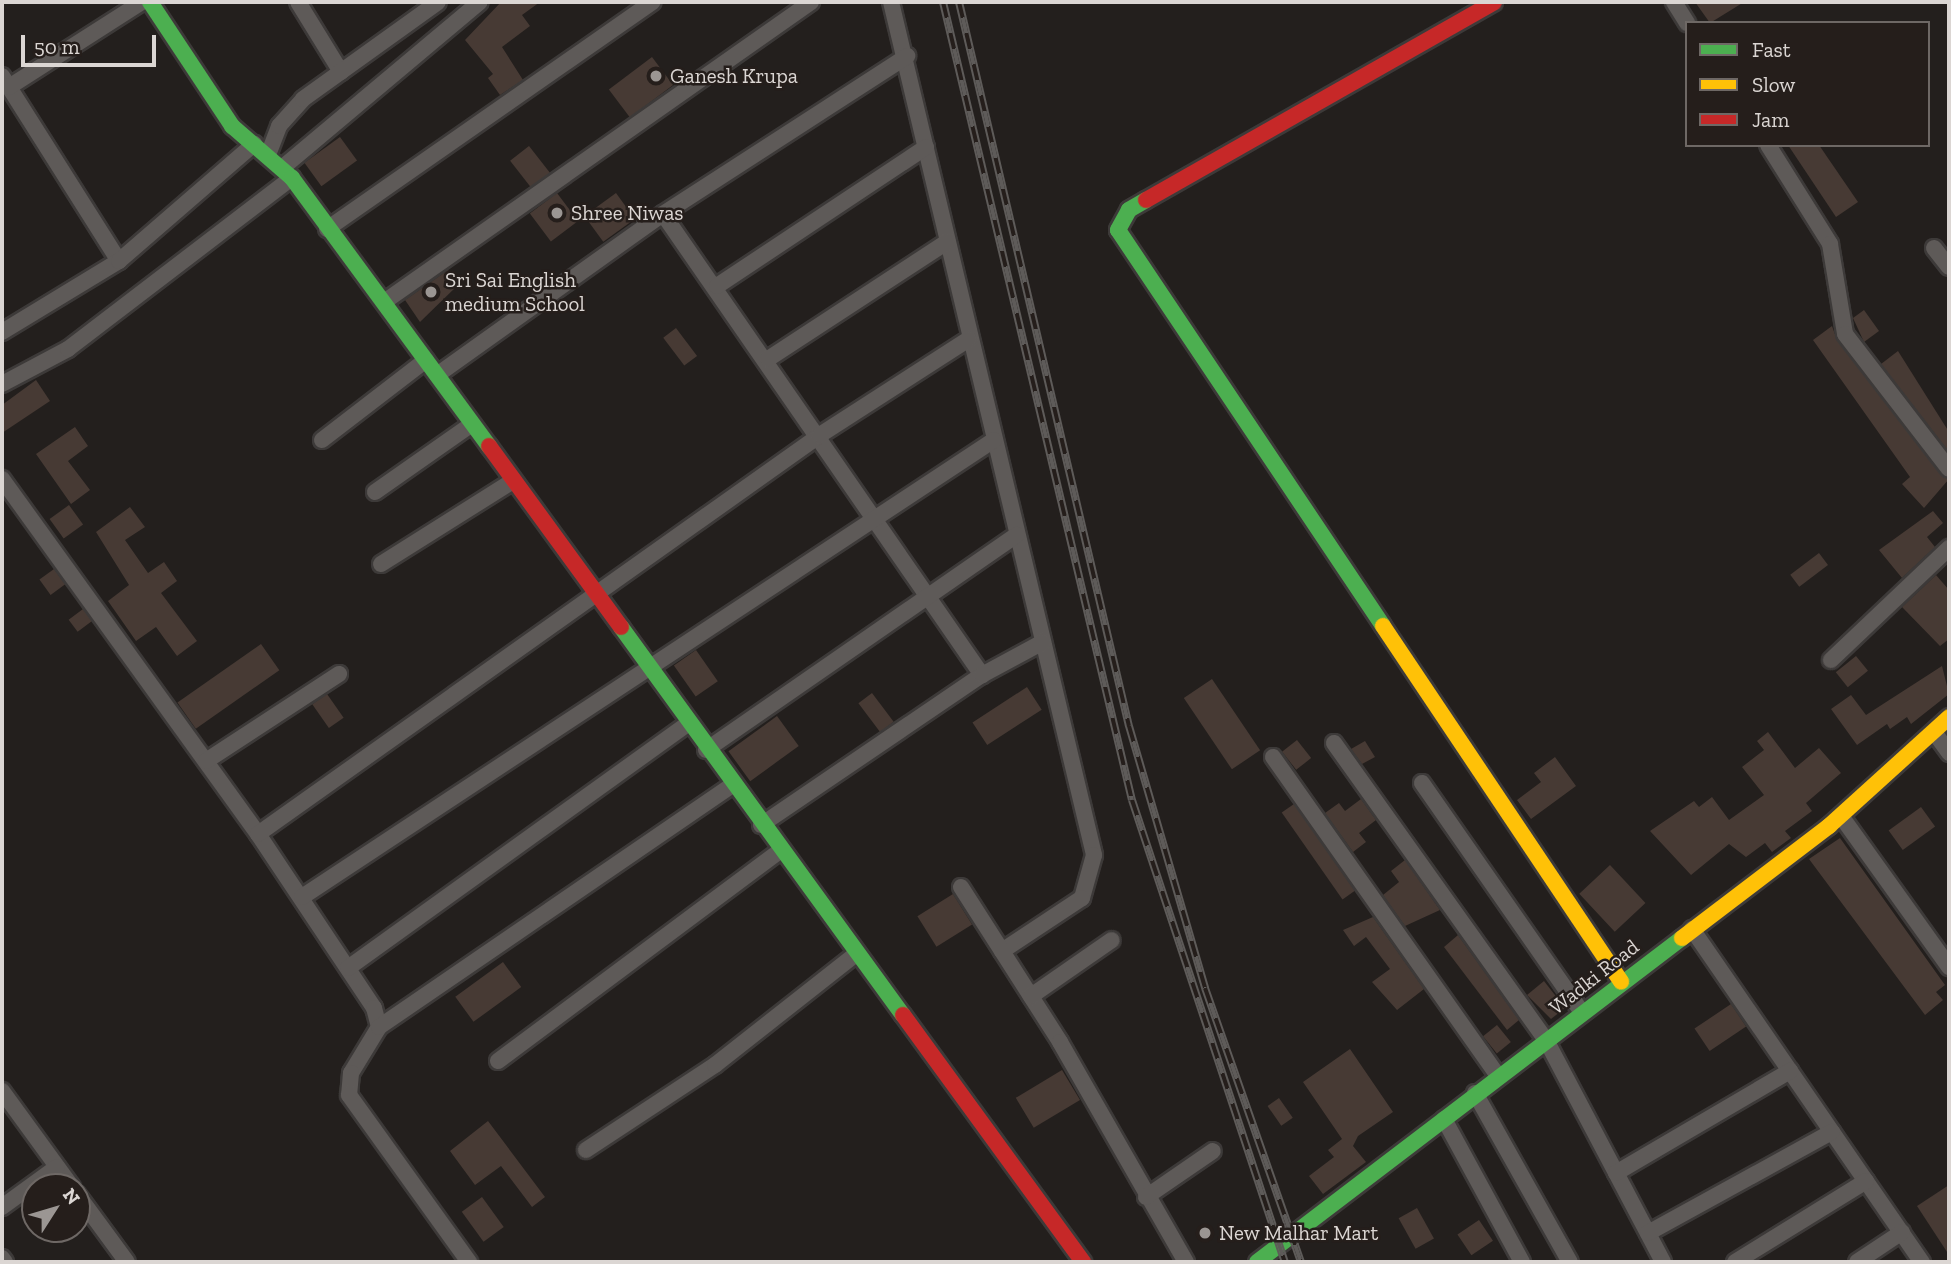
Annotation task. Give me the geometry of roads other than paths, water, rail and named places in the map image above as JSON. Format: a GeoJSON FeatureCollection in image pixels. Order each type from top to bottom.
{"type":"FeatureCollection","features":[{"type":"Feature","properties":{"kind":"street"},"geometry":{"type":"LineString","coordinates":[[119,261],[5,82],[142,2]]}},
{"type":"Feature","properties":{"kind":"street"},"geometry":{"type":"LineString","coordinates":[[150,2],[221,111],[287,173],[384,302],[647,670],[1083,1262]]}},
{"type":"Feature","properties":{"kind":"street"},"geometry":{"type":"LineString","coordinates":[[298,2],[341,72]]}},
{"type":"Feature","properties":{"kind":"street"},"geometry":{"type":"LineString","coordinates":[[268,155],[290,113],[341,72],[438,2]]}},
{"type":"Feature","properties":{"kind":"street"},"geometry":{"type":"LineString","coordinates":[[2,384],[68,349],[287,173],[480,2]]}},
{"type":"Feature","properties":{"kind":"street"},"geometry":{"type":"LineString","coordinates":[[327,229],[653,2]]}},
{"type":"Feature","properties":{"kind":"street"},"geometry":{"type":"LineString","coordinates":[[384,302],[811,2]]}},
{"type":"Feature","properties":{"kind":"street"},"geometry":{"type":"LineString","coordinates":[[891,2],[907,56],[947,242],[1095,869],[1082,898],[1002,951]]}},
{"type":"Feature","properties":{"kind":"street"},"geometry":{"type":"LineString","coordinates":[[1494,2],[1129,210],[1118,230],[1621,982]]}},
{"type":"Feature","properties":{"kind":"street"},"geometry":{"type":"LineString","coordinates":[[1674,2],[1686,21]]}},
{"type":"Feature","properties":{"kind":"street"},"geometry":{"type":"LineString","coordinates":[[437,375],[663,215],[907,56]]}},
{"type":"Feature","properties":{"kind":"street"},"geometry":{"type":"LineString","coordinates":[[2,331],[119,261],[254,144]]}},
{"type":"Feature","properties":{"kind":"street"},"geometry":{"type":"LineString","coordinates":[[717,286],[926,147]]}},
{"type":"Feature","properties":{"kind":"street"},"geometry":{"type":"LineString","coordinates":[[1769,147],[1830,244],[1845,334],[1949,469]]}},
{"type":"Feature","properties":{"kind":"street"},"geometry":{"type":"LineString","coordinates":[[663,215],[717,286],[878,517],[982,675]]}},
{"type":"Feature","properties":{"kind":"street"},"geometry":{"type":"LineString","coordinates":[[768,359],[947,242]]}},
{"type":"Feature","properties":{"kind":"street"},"geometry":{"type":"LineString","coordinates":[[1934,248],[1949,267]]}},
{"type":"Feature","properties":{"kind":"street"},"geometry":{"type":"LineString","coordinates":[[258,834],[820,435],[970,339]]}},
{"type":"Feature","properties":{"kind":"street"},"geometry":{"type":"LineString","coordinates":[[322,440],[426,360]]}},
{"type":"Feature","properties":{"kind":"street"},"geometry":{"type":"LineString","coordinates":[[375,492],[472,424]]}},
{"type":"Feature","properties":{"kind":"street"},"geometry":{"type":"LineString","coordinates":[[302,897],[994,440]]}},
{"type":"Feature","properties":{"kind":"street"},"geometry":{"type":"LineString","coordinates":[[2,479],[302,897],[348,968],[379,1027]]}},
{"type":"Feature","properties":{"kind":"street"},"geometry":{"type":"LineString","coordinates":[[381,565],[513,481]]}},
{"type":"Feature","properties":{"kind":"street"},"geometry":{"type":"LineString","coordinates":[[706,750],[1017,535]]}},
{"type":"Feature","properties":{"kind":"street"},"geometry":{"type":"LineString","coordinates":[[1831,660],[1949,548]]}},
{"type":"Feature","properties":{"kind":"street"},"geometry":{"type":"LineString","coordinates":[[761,825],[982,675],[1042,642]]}},
{"type":"Feature","properties":{"kind":"street"},"geometry":{"type":"LineString","coordinates":[[206,761],[339,674]]}},
{"type":"Feature","properties":{"kind":"street","name":"Wadki Road"},"geometry":{"type":"LineString","coordinates":[[1257,1262],[1841,816],[1949,717]]}},
{"type":"Feature","properties":{"kind":"street"},"geometry":{"type":"LineString","coordinates":[[348,968],[687,724]]}},
{"type":"Feature","properties":{"kind":"street"},"geometry":{"type":"LineString","coordinates":[[1934,733],[1949,753]]}},
{"type":"Feature","properties":{"kind":"street"},"geometry":{"type":"LineString","coordinates":[[1334,743],[1546,1040],[1663,1262]]}},
{"type":"Feature","properties":{"kind":"street"},"geometry":{"type":"LineString","coordinates":[[1273,757],[1498,1076]]}},
{"type":"Feature","properties":{"kind":"street"},"geometry":{"type":"LineString","coordinates":[[1422,783],[1582,1012]]}},
{"type":"Feature","properties":{"kind":"street"},"geometry":{"type":"LineString","coordinates":[[469,1262],[349,1095],[351,1073],[379,1027],[732,785]]}},
{"type":"Feature","properties":{"kind":"street"},"geometry":{"type":"LineString","coordinates":[[1841,816],[1949,967]]}},
{"type":"Feature","properties":{"kind":"street"},"geometry":{"type":"LineString","coordinates":[[498,1061],[780,851]]}},
{"type":"Feature","properties":{"kind":"street"},"geometry":{"type":"LineString","coordinates":[[961,887],[1031,996],[1186,1262]]}},
{"type":"Feature","properties":{"kind":"street"},"geometry":{"type":"LineString","coordinates":[[1692,929],[1922,1262]]}},
{"type":"Feature","properties":{"kind":"street"},"geometry":{"type":"LineString","coordinates":[[1031,996],[1112,940]]}},
{"type":"Feature","properties":{"kind":"street"},"geometry":{"type":"LineString","coordinates":[[586,1150],[715,1065],[856,954]]}},
{"type":"Feature","properties":{"kind":"street"},"geometry":{"type":"LineString","coordinates":[[1616,1172],[1790,1071]]}},
{"type":"Feature","properties":{"kind":"street"},"geometry":{"type":"LineString","coordinates":[[2,1091],[62,1173]]}},
{"type":"Feature","properties":{"kind":"street"},"geometry":{"type":"LineString","coordinates":[[1475,1093],[1570,1262]]}},
{"type":"Feature","properties":{"kind":"street"},"geometry":{"type":"LineString","coordinates":[[1444,1119],[1522,1262]]}},
{"type":"Feature","properties":{"kind":"street"},"geometry":{"type":"LineString","coordinates":[[1648,1233],[1832,1132]]}},
{"type":"Feature","properties":{"kind":"street"},"geometry":{"type":"LineString","coordinates":[[1146,1197],[1213,1150]]}},
{"type":"Feature","properties":{"kind":"street"},"geometry":{"type":"LineString","coordinates":[[2,1207],[57,1167]]}},
{"type":"Feature","properties":{"kind":"street"},"geometry":{"type":"LineString","coordinates":[[1735,1262],[1866,1181]]}},
{"type":"Feature","properties":{"kind":"street"},"geometry":{"type":"LineString","coordinates":[[91,1213],[127,1262]]}},
{"type":"Feature","properties":{"kind":"street"},"geometry":{"type":"LineString","coordinates":[[1857,1262],[1902,1232]]}},
{"type":"Feature","properties":{"kind":"street"},"geometry":{"type":"LineString","coordinates":[[2,1258],[5,1262]]}},
{"type":"Feature","properties":{"kind":"railway"},"geometry":{"type":"LineString","coordinates":[[943,2],[1132,800],[1285,1262]]}},
{"type":"Feature","properties":{"kind":"railway"},"geometry":{"type":"LineString","coordinates":[[959,2],[1129,726],[1205,988],[1301,1262]]}},
{"type":"Feature","properties":{"kind":"place","name":"Ganesh Krupa"},"geometry":{"type":"Point","coordinates":[656,76]}},
{"type":"Feature","properties":{"kind":"place","name":"Shree Niwas"},"geometry":{"type":"Point","coordinates":[557,213]}},
{"type":"Feature","properties":{"kind":"place","name":"Sri Sai English medium School"},"geometry":{"type":"Point","coordinates":[431,292]}},
{"type":"Feature","properties":{"kind":"place","name":"New Malhar Mart"},"geometry":{"type":"Point","coordinates":[1205,1233]}}]}
